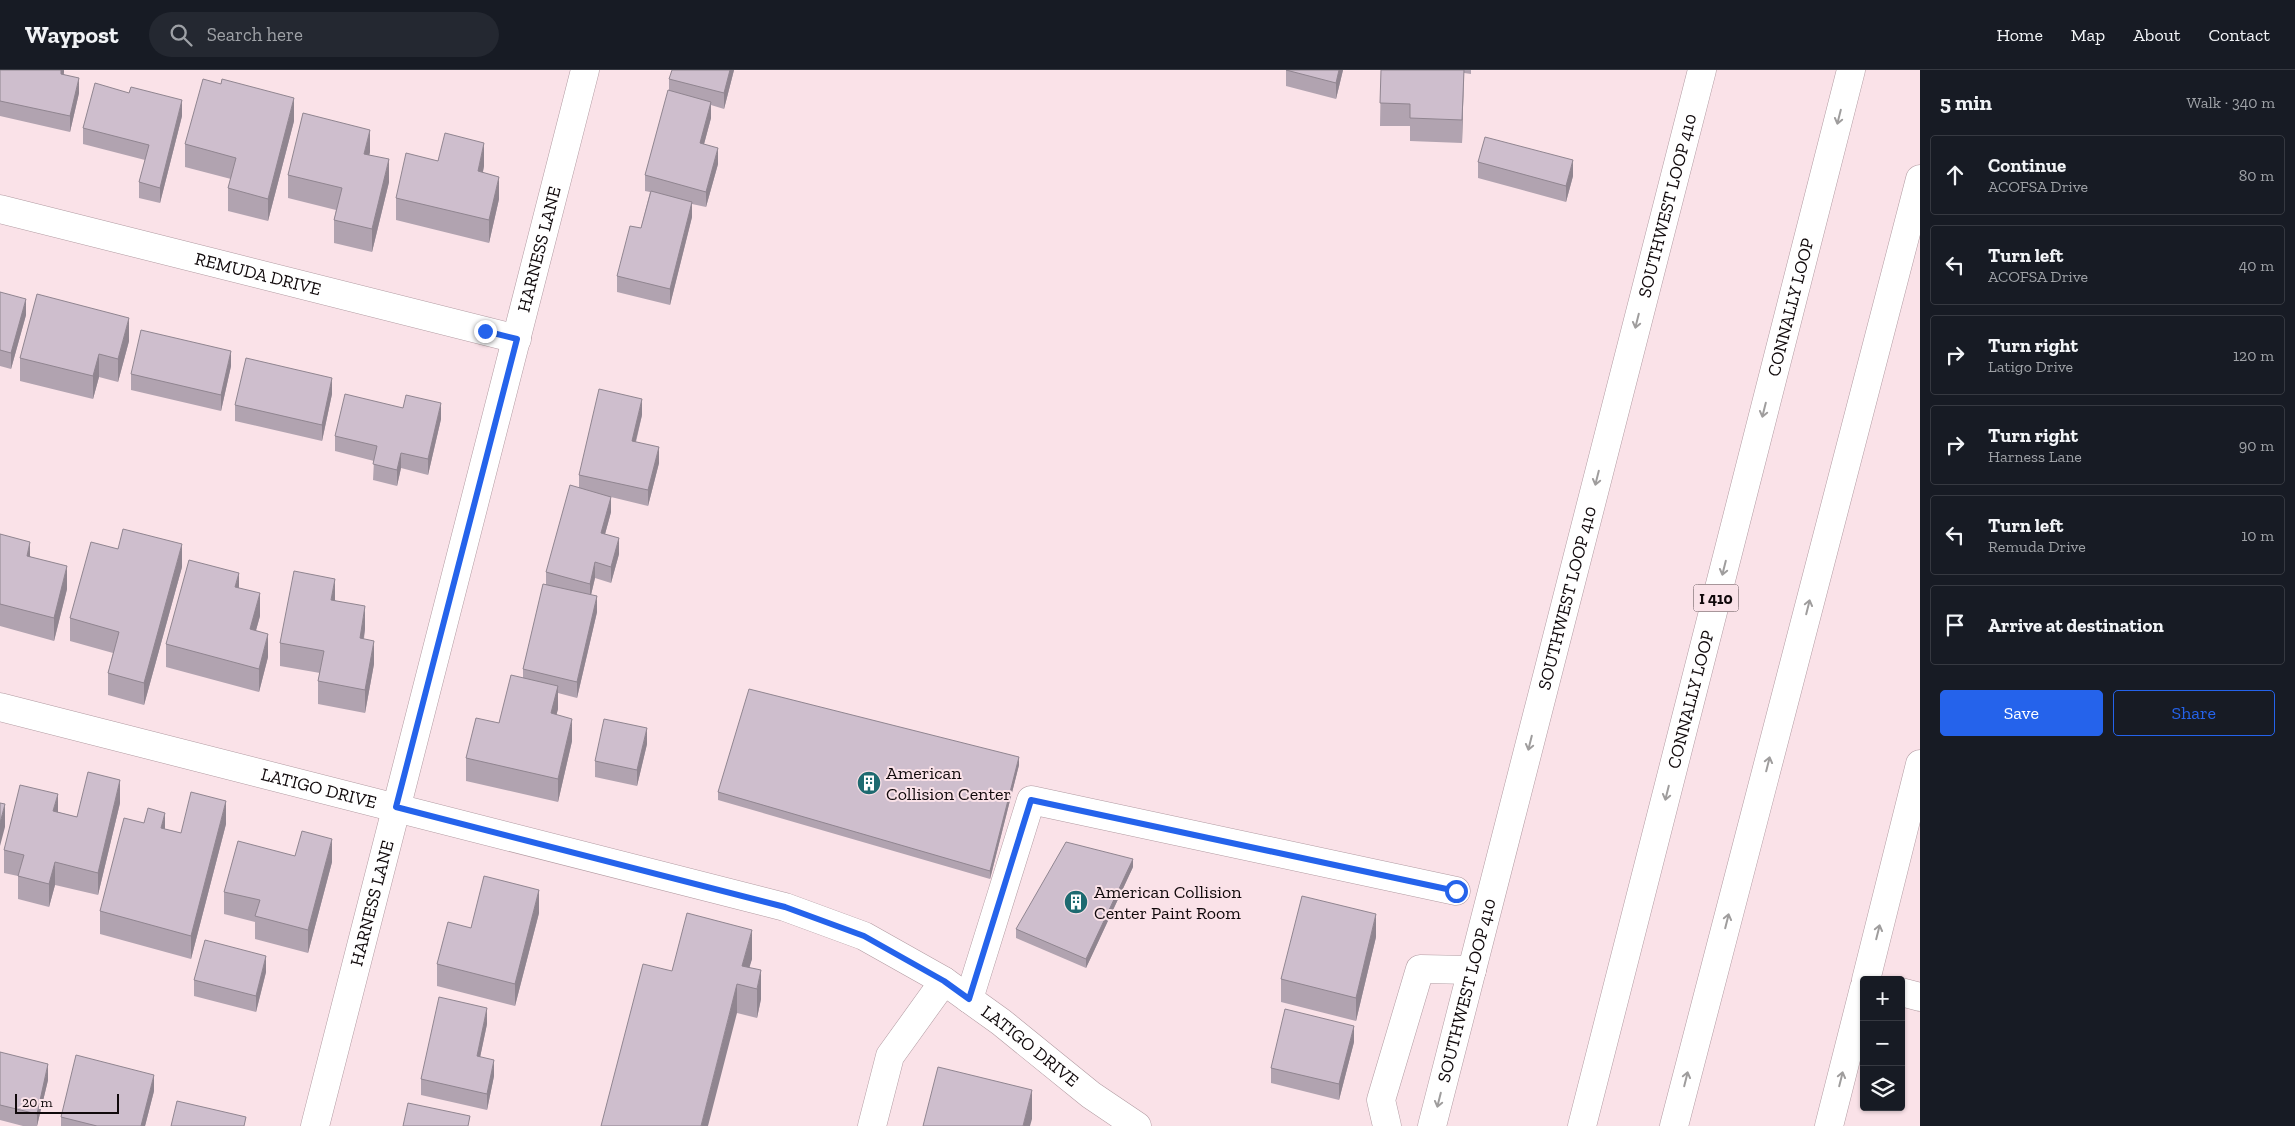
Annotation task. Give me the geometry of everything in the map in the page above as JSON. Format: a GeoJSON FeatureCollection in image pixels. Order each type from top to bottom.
{"type":"FeatureCollection","features":[{"type":"Feature","properties":{"kind":"main road","name":"HARNESS LANE"},"geometry":{"type":"LineString","coordinates":[[315,1126],[585,70]]}},
{"type":"Feature","properties":{"kind":"main road","name":"SOUTHWEST LOOP 410"},"geometry":{"type":"LineString","coordinates":[[1432,1126],[1702,70]]}},
{"type":"Feature","properties":{"kind":"main road","name":"CONNALLY LOOP"},"geometry":{"type":"LineString","coordinates":[[1582,1126],[1851,70]]}},
{"type":"Feature","properties":{"kind":"main road"},"geometry":{"type":"LineString","coordinates":[[1674,1126],[1920,179]]}},
{"type":"Feature","properties":{"kind":"main road","name":"REMUDA DRIVE"},"geometry":{"type":"LineString","coordinates":[[0,209],[517,339]]}},
{"type":"Feature","properties":{"kind":"main road","name":"LATIGO DRIVE"},"geometry":{"type":"LineString","coordinates":[[0,707],[785,907],[864,936],[944,981],[1091,1095],[1137,1126]]}},
{"type":"Feature","properties":{"kind":"main road"},"geometry":{"type":"LineString","coordinates":[[1867,976],[1920,764]]}},
{"type":"Feature","properties":{"kind":"main road"},"geometry":{"type":"LineString","coordinates":[[969,999],[1031,800],[1456,891]]}},
{"type":"Feature","properties":{"kind":"main road"},"geometry":{"type":"LineString","coordinates":[[1387,1126],[1381,1100],[1420,969],[1472,970]]}},
{"type":"Feature","properties":{"kind":"main road"},"geometry":{"type":"LineString","coordinates":[[872,1126],[890,1056],[944,981]]}},
{"type":"Feature","properties":{"kind":"main road"},"geometry":{"type":"LineString","coordinates":[[1905,993],[1920,997]]}},
{"type":"Feature","properties":{"kind":"main road"},"geometry":{"type":"LineString","coordinates":[[1829,1126],[1860,1004]]}},
{"type":"Feature","properties":{"kind":"building"},"geometry":{"type":"Polygon","coordinates":[[[0,70],[61,70],[61,74],[79,78],[70,116],[0,101],[0,70]]]}},
{"type":"Feature","properties":{"kind":"building"},"geometry":{"type":"Polygon","coordinates":[[[672,70],[730,70],[724,93],[669,79],[672,70]]]}},
{"type":"Feature","properties":{"kind":"building"},"geometry":{"type":"Polygon","coordinates":[[[1286,70],[1339,70],[1336,83],[1286,70]]]}},
{"type":"Feature","properties":{"kind":"building"},"geometry":{"type":"Polygon","coordinates":[[[1381,70],[1464,70],[1462,120],[1410,118],[1410,104],[1380,103],[1381,70]]]}},
{"type":"Feature","properties":{"kind":"building"},"geometry":{"type":"Polygon","coordinates":[[[203,79],[221,84],[222,79],[294,98],[268,199],[228,188],[236,158],[185,144],[203,79]]]}},
{"type":"Feature","properties":{"kind":"building"},"geometry":{"type":"Polygon","coordinates":[[[95,83],[129,93],[131,87],[182,100],[160,188],[139,182],[149,145],[83,128],[95,83]]]}},
{"type":"Feature","properties":{"kind":"building"},"geometry":{"type":"Polygon","coordinates":[[[668,90],[711,102],[700,143],[718,148],[706,192],[645,175],[668,90]]]}},
{"type":"Feature","properties":{"kind":"building"},"geometry":{"type":"Polygon","coordinates":[[[303,113],[370,130],[364,154],[389,159],[372,229],[334,220],[342,188],[288,175],[303,113]]]}},
{"type":"Feature","properties":{"kind":"building"},"geometry":{"type":"Polygon","coordinates":[[[445,133],[484,143],[478,171],[499,177],[489,220],[396,198],[406,153],[438,161],[445,133]]]}},
{"type":"Feature","properties":{"kind":"building"},"geometry":{"type":"Polygon","coordinates":[[[1485,137],[1573,160],[1566,186],[1478,162],[1485,137]]]}},
{"type":"Feature","properties":{"kind":"building"},"geometry":{"type":"Polygon","coordinates":[[[651,191],[692,202],[670,289],[617,276],[630,226],[641,228],[651,191]]]}},
{"type":"Feature","properties":{"kind":"building"},"geometry":{"type":"Polygon","coordinates":[[[0,292],[26,299],[11,353],[0,350],[0,292]]]}},
{"type":"Feature","properties":{"kind":"building"},"geometry":{"type":"Polygon","coordinates":[[[37,294],[129,318],[118,359],[99,354],[93,376],[20,358],[37,294]]]}},
{"type":"Feature","properties":{"kind":"building"},"geometry":{"type":"Polygon","coordinates":[[[141,330],[231,351],[221,395],[131,374],[141,330]]]}},
{"type":"Feature","properties":{"kind":"building"},"geometry":{"type":"Polygon","coordinates":[[[246,358],[332,378],[322,425],[235,405],[246,358]]]}},
{"type":"Feature","properties":{"kind":"building"},"geometry":{"type":"Polygon","coordinates":[[[599,389],[642,399],[632,441],[659,447],[648,490],[579,475],[599,389]]]}},
{"type":"Feature","properties":{"kind":"building"},"geometry":{"type":"Polygon","coordinates":[[[345,394],[403,408],[406,395],[441,403],[428,459],[401,453],[397,470],[373,464],[377,446],[335,436],[345,394]]]}},
{"type":"Feature","properties":{"kind":"building"},"geometry":{"type":"Polygon","coordinates":[[[570,485],[611,497],[601,533],[619,538],[611,567],[595,562],[590,584],[546,572],[570,485]]]}},
{"type":"Feature","properties":{"kind":"building"},"geometry":{"type":"Polygon","coordinates":[[[123,529],[182,544],[144,683],[108,673],[119,632],[70,618],[91,542],[118,549],[123,529]]]}},
{"type":"Feature","properties":{"kind":"building"},"geometry":{"type":"Polygon","coordinates":[[[0,534],[30,542],[27,556],[67,566],[54,618],[0,604],[0,534]]]}},
{"type":"Feature","properties":{"kind":"building"},"geometry":{"type":"Polygon","coordinates":[[[189,560],[239,573],[235,587],[260,593],[250,629],[268,634],[259,669],[166,644],[189,560]]]}},
{"type":"Feature","properties":{"kind":"building"},"geometry":{"type":"Polygon","coordinates":[[[294,571],[335,579],[331,600],[365,606],[360,638],[374,641],[365,690],[318,681],[324,651],[280,643],[294,571]]]}},
{"type":"Feature","properties":{"kind":"building"},"geometry":{"type":"Polygon","coordinates":[[[543,584],[597,596],[577,682],[523,669],[543,584]]]}},
{"type":"Feature","properties":{"kind":"building"},"geometry":{"type":"Polygon","coordinates":[[[511,675],[558,686],[551,713],[572,719],[558,779],[466,758],[476,718],[499,723],[511,675]]]}},
{"type":"Feature","properties":{"kind":"building","name":"American Collision Center"},"geometry":{"type":"Polygon","coordinates":[[[749,689],[1019,757],[990,871],[718,792],[749,689]]]}},
{"type":"Feature","properties":{"kind":"building"},"geometry":{"type":"Polygon","coordinates":[[[604,719],[647,728],[637,770],[595,761],[604,719]]]}},
{"type":"Feature","properties":{"kind":"building"},"geometry":{"type":"Polygon","coordinates":[[[88,772],[120,780],[98,873],[55,862],[49,884],[18,876],[24,855],[4,850],[20,785],[58,794],[53,811],[77,817],[88,772]]]}},
{"type":"Feature","properties":{"kind":"building"},"geometry":{"type":"Polygon","coordinates":[[[191,792],[226,801],[191,936],[100,911],[124,818],[144,823],[148,808],[165,813],[161,828],[181,833],[191,792]]]}},
{"type":"Feature","properties":{"kind":"building"},"geometry":{"type":"Polygon","coordinates":[[[0,803],[5,804],[0,823],[0,803]]]}},
{"type":"Feature","properties":{"kind":"building"},"geometry":{"type":"Polygon","coordinates":[[[302,831],[332,839],[308,930],[255,916],[260,900],[224,892],[238,841],[295,856],[302,831]]]}},
{"type":"Feature","properties":{"kind":"building","name":"American Collision Center Paint Room"},"geometry":{"type":"Polygon","coordinates":[[[1066,842],[1133,859],[1086,959],[1016,929],[1066,842]]]}},
{"type":"Feature","properties":{"kind":"building"},"geometry":{"type":"Polygon","coordinates":[[[484,876],[539,890],[515,984],[437,964],[448,922],[471,928],[484,876]]]}},
{"type":"Feature","properties":{"kind":"building"},"geometry":{"type":"Polygon","coordinates":[[[1302,896],[1376,914],[1356,998],[1281,979],[1302,896]]]}},
{"type":"Feature","properties":{"kind":"building"},"geometry":{"type":"Polygon","coordinates":[[[687,913],[752,930],[742,966],[761,970],[757,989],[737,984],[701,1126],[601,1126],[643,964],[672,971],[687,913]]]}},
{"type":"Feature","properties":{"kind":"building"},"geometry":{"type":"Polygon","coordinates":[[[205,940],[266,956],[256,996],[194,980],[205,940]]]}},
{"type":"Feature","properties":{"kind":"building"},"geometry":{"type":"Polygon","coordinates":[[[439,997],[487,1008],[477,1056],[494,1060],[487,1094],[421,1079],[439,997]]]}},
{"type":"Feature","properties":{"kind":"building"},"geometry":{"type":"Polygon","coordinates":[[[1285,1009],[1354,1026],[1339,1084],[1271,1068],[1285,1009]]]}},
{"type":"Feature","properties":{"kind":"building"},"geometry":{"type":"Polygon","coordinates":[[[0,1052],[48,1064],[37,1114],[0,1105],[0,1052]]]}},
{"type":"Feature","properties":{"kind":"building"},"geometry":{"type":"Polygon","coordinates":[[[76,1055],[154,1075],[141,1126],[97,1126],[61,1117],[76,1055]]]}},
{"type":"Feature","properties":{"kind":"building"},"geometry":{"type":"Polygon","coordinates":[[[938,1067],[1032,1090],[1023,1126],[923,1126],[938,1067]]]}},
{"type":"Feature","properties":{"kind":"building"},"geometry":{"type":"Polygon","coordinates":[[[177,1101],[246,1117],[244,1126],[171,1126],[177,1101]]]}},
{"type":"Feature","properties":{"kind":"building"},"geometry":{"type":"Polygon","coordinates":[[[408,1103],[470,1116],[468,1126],[403,1126],[408,1103]]]}},
{"type":"Feature","properties":{"kind":"place","name":"American Collision Center"},"geometry":{"type":"Point","coordinates":[869,783]}},
{"type":"Feature","properties":{"kind":"place","name":"American Collision Center Paint Room"},"geometry":{"type":"Point","coordinates":[1076,902]}},
{"type":"Feature","properties":{"kind":"route"},"geometry":{"type":"LineString","coordinates":[[485,331],[517,339],[396,807],[785,907],[864,936],[944,981],[969,999],[1031,800],[1456,891]]}}]}
